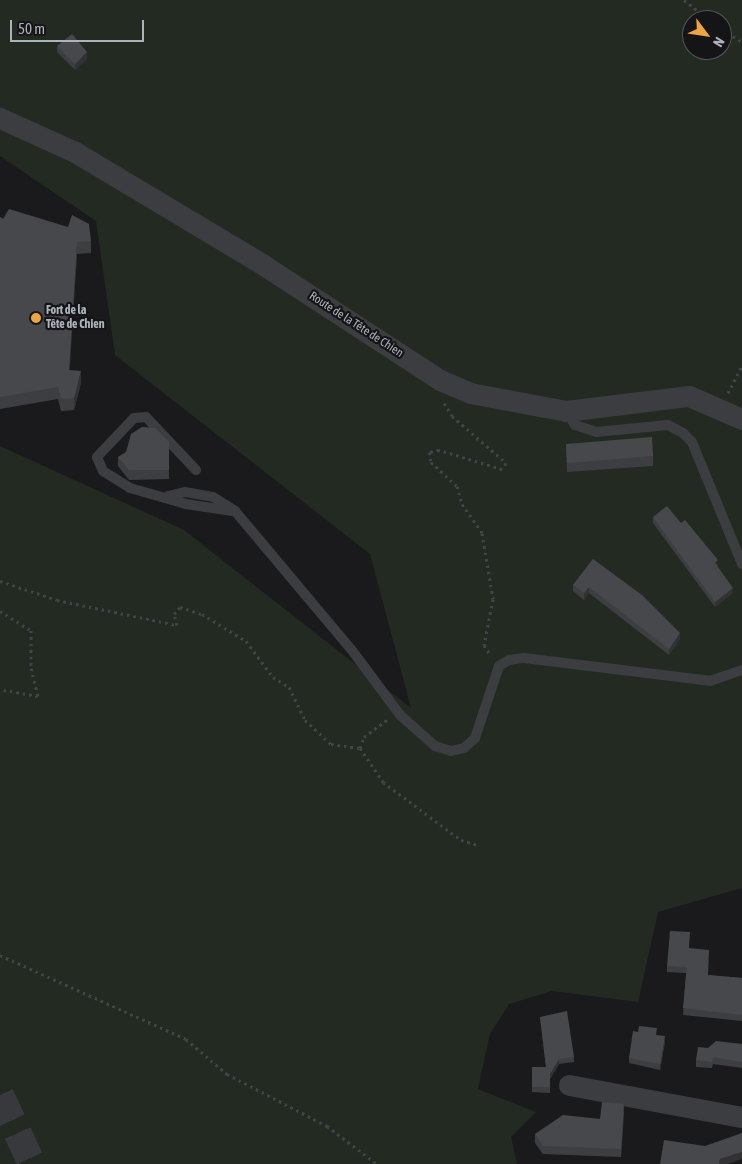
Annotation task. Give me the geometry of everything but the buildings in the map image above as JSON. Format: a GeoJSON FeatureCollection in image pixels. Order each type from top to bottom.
{"type":"FeatureCollection","features":[{"type":"Feature","properties":{"kind":"street","name":"Route de la Tête de Chien"},"geometry":{"type":"LineString","coordinates":[[0,118],[83,157],[262,264],[440,380],[509,403],[566,411],[689,396],[721,407],[742,419]]}},
{"type":"Feature","properties":{"kind":"street"},"geometry":{"type":"LineString","coordinates":[[569,1085],[742,1117]]}},
{"type":"Feature","properties":{"kind":"lane"},"geometry":{"type":"LineString","coordinates":[[566,411],[575,425],[596,432],[668,425],[683,433],[692,442],[742,564]]}},
{"type":"Feature","properties":{"kind":"lane"},"geometry":{"type":"LineString","coordinates":[[196,470],[146,417],[134,418],[98,457],[103,471],[130,488],[168,496],[185,492],[213,498],[235,511],[351,648],[400,715],[435,746],[451,751],[464,748],[484,722],[499,666],[524,658],[710,681],[742,670]]}},
{"type":"Feature","properties":{"kind":"path"},"geometry":{"type":"LineString","coordinates":[[684,0],[697,10]]}},
{"type":"Feature","properties":{"kind":"path"},"geometry":{"type":"LineString","coordinates":[[721,407],[742,365]]}},
{"type":"Feature","properties":{"kind":"path"},"geometry":{"type":"LineString","coordinates":[[440,380],[439,394],[452,416],[506,462],[502,469],[439,450],[429,452],[430,462],[457,486],[462,504],[482,533],[493,599],[484,645],[499,666]]}},
{"type":"Feature","properties":{"kind":"path"},"geometry":{"type":"LineString","coordinates":[[0,581],[57,600],[177,625],[174,614],[180,607],[202,614],[246,641],[273,677],[289,687],[305,720],[320,737],[348,749],[360,748]]}},
{"type":"Feature","properties":{"kind":"path"},"geometry":{"type":"LineString","coordinates":[[0,610],[31,630],[31,668],[38,696],[0,689]]}},
{"type":"Feature","properties":{"kind":"path"},"geometry":{"type":"LineString","coordinates":[[360,748],[364,737],[385,720],[400,715]]}},
{"type":"Feature","properties":{"kind":"path"},"geometry":{"type":"LineString","coordinates":[[360,748],[383,782],[460,840],[478,845]]}},
{"type":"Feature","properties":{"kind":"path"},"geometry":{"type":"LineString","coordinates":[[0,955],[186,1039],[226,1074],[327,1126],[377,1164]]}},
{"type":"Feature","properties":{"kind":"shaded area"},"geometry":{"type":"Polygon","coordinates":[[[0,0],[742,0],[742,888],[658,912],[638,1002],[552,991],[509,1004],[490,1034],[478,1089],[536,1112],[511,1137],[517,1164],[0,1164],[0,446],[184,530],[411,708],[370,554],[115,355],[96,221],[0,156],[0,0]]]}},
{"type":"Feature","properties":{"kind":"tunnel"},"geometry":{"type":"LineString","coordinates":[[0,1095],[32,1164]]}},
{"type":"Feature","properties":{"kind":"place","name":"Fort de la Tête de Chien"},"geometry":{"type":"Point","coordinates":[36,318]}}]}
